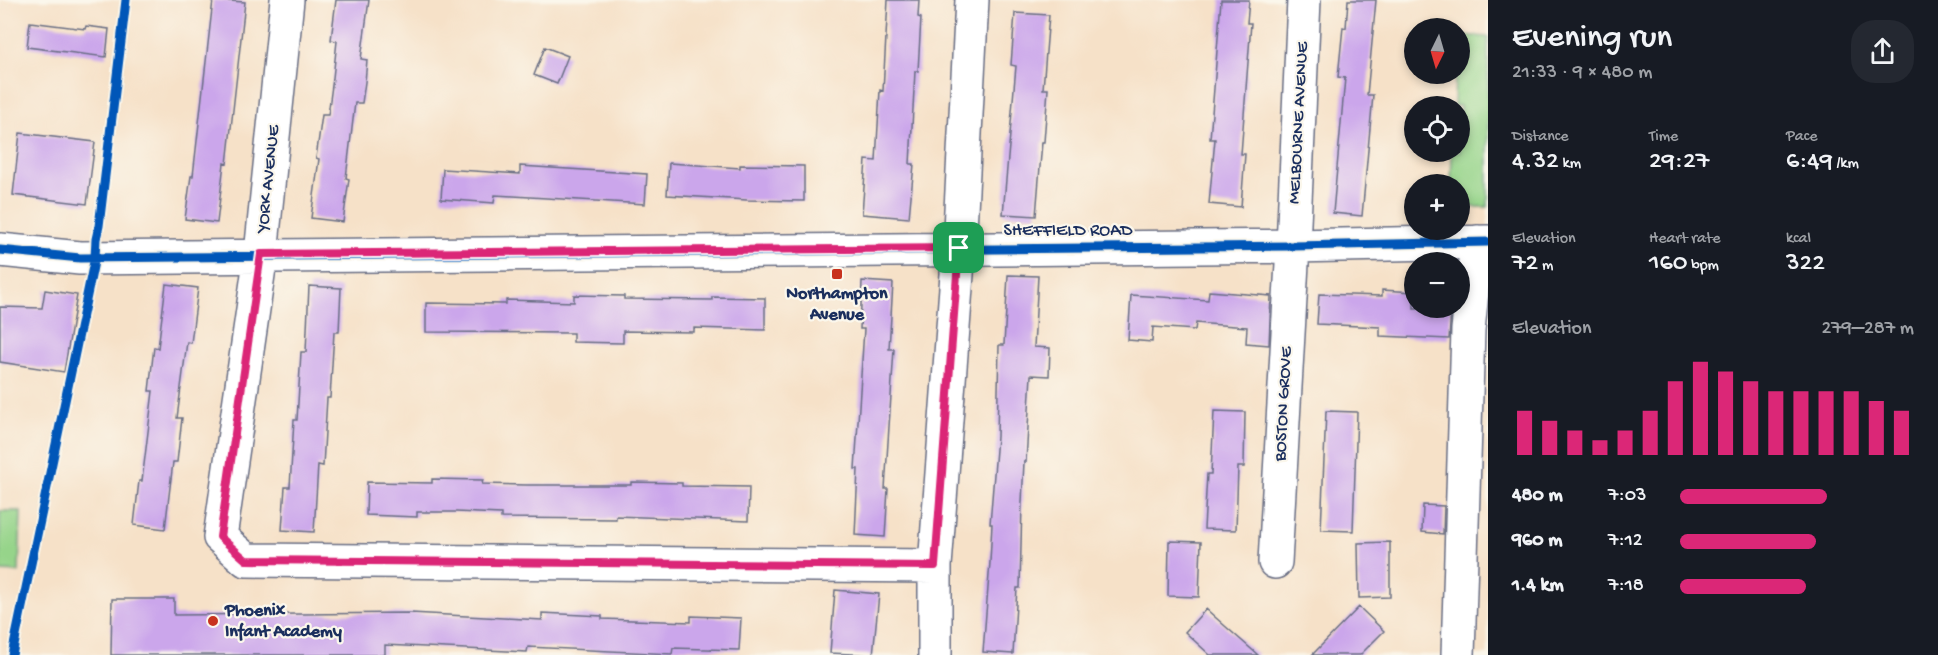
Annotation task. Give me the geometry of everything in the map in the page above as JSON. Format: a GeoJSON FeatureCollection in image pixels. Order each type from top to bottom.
{"type":"FeatureCollection","features":[{"type":"Feature","properties":{"kind":"street","name":"YORK AVENUE"},"geometry":{"type":"LineString","coordinates":[[287,0],[261,254],[220,537],[246,560],[935,566]]}},
{"type":"Feature","properties":{"kind":"street"},"geometry":{"type":"LineString","coordinates":[[934,655],[935,566],[959,248],[972,0]]}},
{"type":"Feature","properties":{"kind":"street","name":"MELBOURNE AVENUE"},"geometry":{"type":"LineString","coordinates":[[1293,246],[1304,0]]}},
{"type":"Feature","properties":{"kind":"street","name":"SHEFFIELD ROAD"},"geometry":{"type":"LineString","coordinates":[[0,250],[80,258],[261,254],[1293,246],[1483,242]]}},
{"type":"Feature","properties":{"kind":"street"},"geometry":{"type":"LineString","coordinates":[[1458,655],[1468,330],[1481,291],[1483,242]]}},
{"type":"Feature","properties":{"kind":"street","name":"BOSTON GROVE"},"geometry":{"type":"LineString","coordinates":[[1275,562],[1293,246]]}},
{"type":"Feature","properties":{"kind":"green space"},"geometry":{"type":"Polygon","coordinates":[[[1470,36],[1488,37],[1488,207],[1470,207],[1470,174],[1451,174],[1452,162],[1470,162],[1470,96],[1454,96],[1455,84],[1470,84],[1470,36]]]}},
{"type":"Feature","properties":{"kind":"green space"},"geometry":{"type":"Polygon","coordinates":[[[0,511],[21,511],[19,572],[0,571],[0,511]]]}},
{"type":"Feature","properties":{"kind":"building"},"geometry":{"type":"Polygon","coordinates":[[[213,0],[245,2],[227,164],[224,163],[217,223],[185,219],[191,176],[193,176],[213,0]]]}},
{"type":"Feature","properties":{"kind":"building"},"geometry":{"type":"Polygon","coordinates":[[[336,0],[369,0],[361,59],[367,60],[365,82],[362,103],[355,103],[343,222],[311,218],[322,115],[328,115],[333,78],[337,41],[331,40],[336,0]]]}},
{"type":"Feature","properties":{"kind":"building"},"geometry":{"type":"Polygon","coordinates":[[[888,0],[919,0],[918,17],[921,18],[918,71],[915,71],[910,164],[914,164],[909,218],[862,214],[866,160],[876,161],[888,0]]]}},
{"type":"Feature","properties":{"kind":"building"},"geometry":{"type":"Polygon","coordinates":[[[1221,0],[1249,0],[1247,23],[1251,23],[1241,154],[1245,154],[1241,207],[1209,204],[1215,139],[1210,139],[1221,0]]]}},
{"type":"Feature","properties":{"kind":"building"},"geometry":{"type":"Polygon","coordinates":[[[1348,0],[1376,0],[1367,95],[1373,95],[1362,216],[1333,213],[1345,78],[1338,77],[1348,0]]]}},
{"type":"Feature","properties":{"kind":"building"},"geometry":{"type":"Polygon","coordinates":[[[1015,13],[1049,15],[1043,89],[1048,89],[1036,216],[1003,214],[1016,66],[1011,65],[1015,13]]]}},
{"type":"Feature","properties":{"kind":"building"},"geometry":{"type":"Polygon","coordinates":[[[30,22],[85,29],[86,26],[109,29],[106,57],[27,47],[30,22]]]}},
{"type":"Feature","properties":{"kind":"building"},"geometry":{"type":"Polygon","coordinates":[[[545,47],[568,56],[557,84],[534,75],[545,47]]]}},
{"type":"Feature","properties":{"kind":"building"},"geometry":{"type":"Polygon","coordinates":[[[20,133],[95,142],[87,204],[13,195],[20,133]]]}},
{"type":"Feature","properties":{"kind":"building"},"geometry":{"type":"Polygon","coordinates":[[[669,163],[740,168],[740,165],[804,166],[804,201],[667,195],[669,163]]]}},
{"type":"Feature","properties":{"kind":"building"},"geometry":{"type":"Polygon","coordinates":[[[520,166],[647,174],[645,204],[495,195],[494,203],[441,199],[443,169],[520,174],[520,166]]]}},
{"type":"Feature","properties":{"kind":"building"},"geometry":{"type":"Polygon","coordinates":[[[1008,275],[1038,276],[1034,347],[1050,348],[1049,376],[1031,375],[1026,462],[1024,462],[1020,588],[1017,588],[1013,654],[983,652],[997,437],[999,345],[1004,345],[1008,275]]]}},
{"type":"Feature","properties":{"kind":"building"},"geometry":{"type":"Polygon","coordinates":[[[862,281],[893,283],[889,349],[894,349],[885,489],[888,489],[885,537],[855,535],[858,469],[855,469],[864,329],[860,329],[862,281]]]}},
{"type":"Feature","properties":{"kind":"building"},"geometry":{"type":"Polygon","coordinates":[[[166,284],[198,288],[191,343],[187,342],[177,418],[182,418],[177,462],[173,462],[165,529],[134,525],[153,391],[149,391],[154,347],[158,348],[166,284]]]}},
{"type":"Feature","properties":{"kind":"building"},"geometry":{"type":"Polygon","coordinates":[[[309,286],[341,288],[339,332],[334,332],[330,398],[327,398],[323,466],[318,465],[314,532],[282,530],[285,487],[290,487],[301,352],[306,352],[309,286]]]}},
{"type":"Feature","properties":{"kind":"building"},"geometry":{"type":"Polygon","coordinates":[[[45,290],[77,295],[64,372],[0,362],[0,307],[42,308],[45,290]]]}},
{"type":"Feature","properties":{"kind":"building"},"geometry":{"type":"Polygon","coordinates":[[[1382,290],[1404,291],[1404,318],[1450,318],[1449,339],[1380,336],[1380,327],[1317,324],[1319,294],[1382,296],[1382,290]]]}},
{"type":"Feature","properties":{"kind":"building"},"geometry":{"type":"Polygon","coordinates":[[[1209,291],[1271,296],[1269,345],[1246,343],[1247,327],[1196,323],[1195,330],[1153,327],[1152,342],[1128,340],[1131,295],[1208,300],[1209,291]]]}},
{"type":"Feature","properties":{"kind":"building"},"geometry":{"type":"Polygon","coordinates":[[[574,295],[624,296],[624,299],[765,298],[765,330],[694,328],[694,332],[623,331],[623,343],[573,342],[573,333],[426,332],[426,303],[506,304],[506,300],[574,302],[574,295]]]}},
{"type":"Feature","properties":{"kind":"building"},"geometry":{"type":"Polygon","coordinates":[[[1214,411],[1245,412],[1244,467],[1238,467],[1236,530],[1204,529],[1207,474],[1211,474],[1214,411]]]}},
{"type":"Feature","properties":{"kind":"building"},"geometry":{"type":"Polygon","coordinates":[[[1326,411],[1357,412],[1353,531],[1321,530],[1326,411]]]}},
{"type":"Feature","properties":{"kind":"building"},"geometry":{"type":"Polygon","coordinates":[[[432,479],[483,480],[482,484],[631,485],[631,482],[682,483],[682,486],[749,487],[748,521],[616,516],[616,519],[501,518],[501,514],[456,512],[417,512],[417,517],[366,515],[367,482],[432,483],[432,479]]]}},
{"type":"Feature","properties":{"kind":"building"},"geometry":{"type":"Polygon","coordinates":[[[1423,505],[1444,506],[1443,534],[1422,532],[1423,505]]]}},
{"type":"Feature","properties":{"kind":"building"},"geometry":{"type":"Polygon","coordinates":[[[1169,541],[1201,542],[1199,597],[1168,596],[1169,541]]]}},
{"type":"Feature","properties":{"kind":"building"},"geometry":{"type":"Polygon","coordinates":[[[1390,542],[1390,597],[1359,598],[1358,543],[1390,542]]]}},
{"type":"Feature","properties":{"kind":"building"},"geometry":{"type":"Polygon","coordinates":[[[835,590],[879,594],[873,655],[830,653],[835,590]]]}},
{"type":"Feature","properties":{"kind":"building"},"geometry":{"type":"Polygon","coordinates":[[[112,599],[174,599],[174,615],[411,613],[542,620],[542,613],[602,616],[602,619],[691,622],[691,616],[741,618],[739,650],[673,648],[672,654],[528,647],[527,652],[385,645],[385,655],[111,655],[112,599]]]}},
{"type":"Feature","properties":{"kind":"building"},"geometry":{"type":"Polygon","coordinates":[[[1359,607],[1384,631],[1360,655],[1312,655],[1359,607]]]}},
{"type":"Feature","properties":{"kind":"building"},"geometry":{"type":"Polygon","coordinates":[[[1206,609],[1258,655],[1210,655],[1185,632],[1206,609]]]}},
{"type":"Feature","properties":{"kind":"cycle path"},"geometry":{"type":"LineString","coordinates":[[12,655],[95,257],[126,0]]}},
{"type":"Feature","properties":{"kind":"cycle path"},"geometry":{"type":"LineString","coordinates":[[0,250],[80,258],[1488,242]]}},
{"type":"Feature","properties":{"kind":"place","name":"Northampton Avenue"},"geometry":{"type":"Point","coordinates":[837,274]}},
{"type":"Feature","properties":{"kind":"place","name":"Phoenix Infant Academy"},"geometry":{"type":"Point","coordinates":[213,621]}},
{"type":"Feature","properties":{"kind":"route"},"geometry":{"type":"LineString","coordinates":[[959,248],[935,566],[246,560],[220,537],[261,254],[959,248]]}}]}
